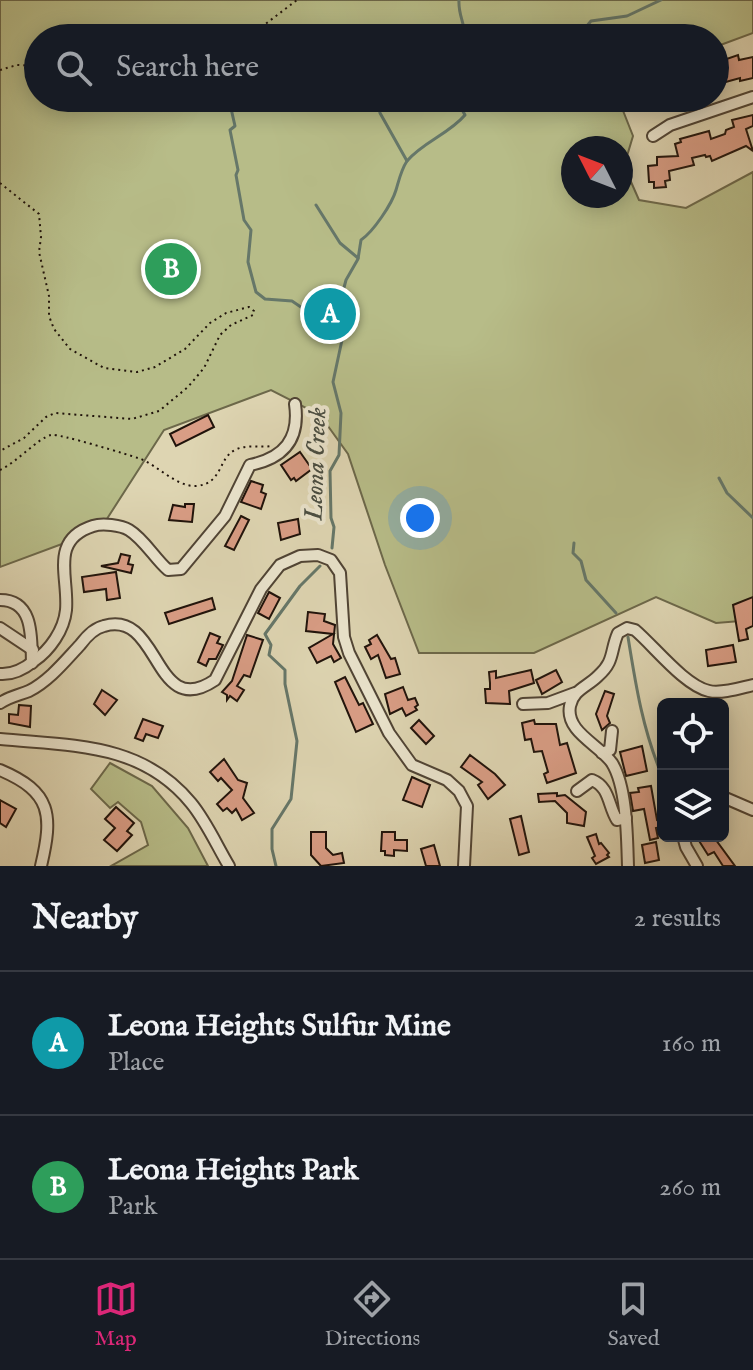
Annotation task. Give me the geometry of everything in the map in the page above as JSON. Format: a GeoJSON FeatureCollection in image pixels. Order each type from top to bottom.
{"type":"FeatureCollection","features":[{"type":"Feature","properties":{"kind":"street"},"geometry":{"type":"LineString","coordinates":[[729,105],[753,97]]}},
{"type":"Feature","properties":{"kind":"street"},"geometry":{"type":"LineString","coordinates":[[653,136],[670,125],[709,112]]}},
{"type":"Feature","properties":{"kind":"street"},"geometry":{"type":"LineString","coordinates":[[0,674],[22,669],[32,663],[45,652],[62,626],[66,610],[64,555],[68,543],[79,531],[97,524],[128,530],[168,570],[181,569],[225,516],[250,465],[274,458],[289,442],[297,421],[295,404]]}},
{"type":"Feature","properties":{"kind":"street"},"geometry":{"type":"LineString","coordinates":[[0,703],[31,690],[47,678],[90,634],[104,626],[118,625],[135,631],[174,685],[190,691],[203,689],[215,680],[261,589],[280,565],[300,556],[318,555],[331,560],[340,573],[344,637],[389,733],[412,765],[447,780],[459,791],[467,806],[464,866]]}},
{"type":"Feature","properties":{"kind":"street"},"geometry":{"type":"LineString","coordinates":[[0,600],[6,599],[22,610],[29,621],[32,663]]}},
{"type":"Feature","properties":{"kind":"street"},"geometry":{"type":"LineString","coordinates":[[0,628],[33,650]]}},
{"type":"Feature","properties":{"kind":"street"},"geometry":{"type":"LineString","coordinates":[[523,704],[548,703],[575,693],[598,677],[610,663],[618,633],[627,628],[635,630],[692,682],[708,691],[734,690],[753,685]]}},
{"type":"Feature","properties":{"kind":"street"},"geometry":{"type":"LineString","coordinates":[[575,693],[569,711],[571,720],[579,733],[613,764],[624,801],[628,866]]}},
{"type":"Feature","properties":{"kind":"street"},"geometry":{"type":"LineString","coordinates":[[602,753],[610,750],[612,731]]}},
{"type":"Feature","properties":{"kind":"street"},"geometry":{"type":"LineString","coordinates":[[0,739],[105,749],[165,777],[192,804],[229,866]]}},
{"type":"Feature","properties":{"kind":"street"},"geometry":{"type":"LineString","coordinates":[[0,770],[35,791],[46,806],[47,832],[41,866]]}},
{"type":"Feature","properties":{"kind":"street"},"geometry":{"type":"LineString","coordinates":[[577,791],[592,780],[599,783],[611,802],[617,820],[626,818]]}},
{"type":"Feature","properties":{"kind":"street"},"geometry":{"type":"LineString","coordinates":[[729,800],[753,810]]}},
{"type":"Feature","properties":{"kind":"street"},"geometry":{"type":"LineString","coordinates":[[685,842],[697,866]]}},
{"type":"Feature","properties":{"kind":"path"},"geometry":{"type":"LineString","coordinates":[[265,24],[297,0]]}},
{"type":"Feature","properties":{"kind":"path"},"geometry":{"type":"LineString","coordinates":[[0,70],[24,65]]}},
{"type":"Feature","properties":{"kind":"path"},"geometry":{"type":"LineString","coordinates":[[0,183],[39,214],[39,252],[49,296],[49,316],[54,329],[70,349],[104,368],[137,372],[155,367],[185,349],[210,323],[226,313],[249,307],[254,311],[253,315],[231,325],[220,335],[204,368],[188,387],[159,411],[132,419],[55,413],[46,417],[24,438],[0,451]]}},
{"type":"Feature","properties":{"kind":"path"},"geometry":{"type":"LineString","coordinates":[[0,470],[14,464],[47,436],[63,435],[141,459],[193,486],[212,480],[230,453],[238,448],[274,445]]}},
{"type":"Feature","properties":{"kind":"green space"},"geometry":{"type":"Polygon","coordinates":[[[0,0],[753,0],[753,33],[729,42],[729,24],[24,24],[24,112],[624,112],[633,136],[561,136],[561,208],[633,208],[633,186],[639,200],[686,208],[753,172],[753,620],[716,623],[656,597],[534,653],[419,653],[385,565],[348,454],[320,415],[271,390],[164,430],[103,525],[0,567],[0,0]]]}},
{"type":"Feature","properties":{"kind":"green space"},"geometry":{"type":"Polygon","coordinates":[[[110,763],[152,786],[188,828],[208,866],[111,866],[148,845],[141,822],[118,802],[110,808],[91,789],[110,763]]]}},
{"type":"Feature","properties":{"kind":"building"},"geometry":{"type":"Polygon","coordinates":[[[738,55],[739,60],[753,57],[753,78],[729,81],[729,58],[738,55]]]}},
{"type":"Feature","properties":{"kind":"building"},"geometry":{"type":"Polygon","coordinates":[[[753,115],[753,126],[746,129],[753,151],[746,146],[712,161],[710,156],[705,155],[692,158],[694,165],[669,171],[670,180],[665,181],[666,187],[654,188],[654,182],[649,182],[648,166],[657,165],[657,157],[678,156],[675,144],[681,142],[680,139],[709,131],[711,139],[734,127],[732,120],[753,115]]]}},
{"type":"Feature","properties":{"kind":"building"},"geometry":{"type":"Polygon","coordinates":[[[208,415],[214,427],[176,446],[170,434],[208,415]]]}},
{"type":"Feature","properties":{"kind":"building"},"geometry":{"type":"Polygon","coordinates":[[[300,452],[312,469],[296,481],[294,478],[291,480],[281,465],[300,452]]]}},
{"type":"Feature","properties":{"kind":"building"},"geometry":{"type":"Polygon","coordinates":[[[251,481],[263,485],[261,492],[266,494],[261,509],[241,502],[251,481]]]}},
{"type":"Feature","properties":{"kind":"building"},"geometry":{"type":"Polygon","coordinates":[[[185,504],[194,504],[192,522],[169,520],[173,505],[185,507],[185,504]]]}},
{"type":"Feature","properties":{"kind":"building"},"geometry":{"type":"Polygon","coordinates":[[[241,516],[249,520],[234,550],[225,546],[241,516]]]}},
{"type":"Feature","properties":{"kind":"building"},"geometry":{"type":"Polygon","coordinates":[[[298,519],[300,534],[281,540],[278,523],[298,519]]]}},
{"type":"Feature","properties":{"kind":"building"},"geometry":{"type":"Polygon","coordinates":[[[121,554],[130,556],[128,564],[133,565],[131,573],[101,566],[118,563],[121,554]]]}},
{"type":"Feature","properties":{"kind":"building"},"geometry":{"type":"Polygon","coordinates":[[[116,572],[120,598],[107,600],[106,589],[84,592],[82,577],[116,572]]]}},
{"type":"Feature","properties":{"kind":"building"},"geometry":{"type":"Polygon","coordinates":[[[269,592],[280,598],[269,619],[258,613],[269,592]]]}},
{"type":"Feature","properties":{"kind":"building"},"geometry":{"type":"Polygon","coordinates":[[[753,597],[753,626],[746,629],[748,639],[739,641],[733,605],[753,597]]]}},
{"type":"Feature","properties":{"kind":"building"},"geometry":{"type":"Polygon","coordinates":[[[212,598],[215,609],[169,624],[165,613],[212,598]]]}},
{"type":"Feature","properties":{"kind":"building"},"geometry":{"type":"Polygon","coordinates":[[[308,612],[325,614],[324,621],[335,625],[333,644],[341,658],[334,662],[331,656],[317,663],[309,648],[333,634],[306,631],[308,612]]]}},
{"type":"Feature","properties":{"kind":"building"},"geometry":{"type":"Polygon","coordinates":[[[210,633],[220,637],[217,643],[223,645],[216,659],[209,659],[206,666],[198,662],[210,633]]]}},
{"type":"Feature","properties":{"kind":"building"},"geometry":{"type":"Polygon","coordinates":[[[247,635],[263,640],[250,677],[244,675],[237,686],[244,690],[237,701],[230,696],[227,700],[227,695],[222,692],[232,681],[247,635]]]}},
{"type":"Feature","properties":{"kind":"building"},"geometry":{"type":"Polygon","coordinates":[[[377,635],[391,659],[395,658],[400,674],[386,678],[378,655],[371,659],[365,647],[377,635]]]}},
{"type":"Feature","properties":{"kind":"building"},"geometry":{"type":"Polygon","coordinates":[[[733,645],[736,662],[708,666],[706,650],[733,645]]]}},
{"type":"Feature","properties":{"kind":"building"},"geometry":{"type":"Polygon","coordinates":[[[531,670],[534,683],[509,691],[510,704],[486,703],[485,689],[490,689],[489,672],[496,671],[496,678],[531,670]]]}},
{"type":"Feature","properties":{"kind":"building"},"geometry":{"type":"Polygon","coordinates":[[[556,670],[562,682],[542,694],[536,680],[556,670]]]}},
{"type":"Feature","properties":{"kind":"building"},"geometry":{"type":"Polygon","coordinates":[[[345,677],[373,724],[356,732],[335,682],[345,677]]]}},
{"type":"Feature","properties":{"kind":"building"},"geometry":{"type":"Polygon","coordinates":[[[403,687],[408,700],[415,698],[417,710],[406,716],[402,708],[390,714],[385,694],[403,687]]]}},
{"type":"Feature","properties":{"kind":"building"},"geometry":{"type":"Polygon","coordinates":[[[102,690],[117,700],[105,715],[94,704],[102,690]]]}},
{"type":"Feature","properties":{"kind":"building"},"geometry":{"type":"Polygon","coordinates":[[[605,691],[614,694],[607,716],[610,723],[602,730],[596,714],[605,691]]]}},
{"type":"Feature","properties":{"kind":"building"},"geometry":{"type":"Polygon","coordinates":[[[19,705],[31,706],[30,727],[9,723],[9,714],[18,715],[19,705]]]}},
{"type":"Feature","properties":{"kind":"building"},"geometry":{"type":"Polygon","coordinates":[[[143,719],[163,726],[158,738],[146,734],[143,741],[135,738],[143,719]]]}},
{"type":"Feature","properties":{"kind":"building"},"geometry":{"type":"Polygon","coordinates":[[[419,720],[434,736],[426,744],[411,728],[419,720]]]}},
{"type":"Feature","properties":{"kind":"building"},"geometry":{"type":"Polygon","coordinates":[[[534,720],[535,724],[556,724],[560,745],[567,743],[576,773],[547,783],[544,774],[548,772],[542,751],[534,752],[531,739],[525,740],[522,723],[534,720]]]}},
{"type":"Feature","properties":{"kind":"building"},"geometry":{"type":"Polygon","coordinates":[[[642,746],[647,771],[626,776],[620,752],[642,746]]]}},
{"type":"Feature","properties":{"kind":"building"},"geometry":{"type":"Polygon","coordinates":[[[470,755],[505,785],[488,799],[478,785],[482,782],[461,767],[470,755]]]}},
{"type":"Feature","properties":{"kind":"building"},"geometry":{"type":"Polygon","coordinates":[[[224,759],[238,780],[247,783],[243,798],[254,813],[242,820],[236,809],[232,813],[227,808],[223,811],[217,804],[232,790],[210,772],[224,759]]]}},
{"type":"Feature","properties":{"kind":"building"},"geometry":{"type":"Polygon","coordinates":[[[412,777],[430,785],[422,807],[403,800],[412,777]]]}},
{"type":"Feature","properties":{"kind":"building"},"geometry":{"type":"Polygon","coordinates":[[[651,786],[657,838],[650,840],[644,809],[633,811],[630,793],[639,792],[638,788],[651,786]]]}},
{"type":"Feature","properties":{"kind":"building"},"geometry":{"type":"Polygon","coordinates":[[[557,793],[557,796],[565,795],[586,812],[584,826],[567,823],[567,813],[555,801],[539,802],[538,794],[557,793]]]}},
{"type":"Feature","properties":{"kind":"building"},"geometry":{"type":"Polygon","coordinates":[[[0,800],[16,809],[6,827],[0,823],[0,800]]]}},
{"type":"Feature","properties":{"kind":"building"},"geometry":{"type":"Polygon","coordinates":[[[116,807],[134,823],[127,831],[132,835],[117,851],[104,840],[115,828],[105,819],[116,807]]]}},
{"type":"Feature","properties":{"kind":"building"},"geometry":{"type":"Polygon","coordinates":[[[521,816],[529,852],[519,855],[510,819],[521,816]]]}},
{"type":"Feature","properties":{"kind":"building"},"geometry":{"type":"Polygon","coordinates":[[[311,832],[326,832],[326,848],[333,855],[342,853],[344,863],[321,866],[311,855],[311,832]]]}},
{"type":"Feature","properties":{"kind":"building"},"geometry":{"type":"Polygon","coordinates":[[[382,832],[395,832],[395,840],[407,840],[407,851],[394,850],[394,856],[385,855],[385,851],[381,851],[382,832]]]}},
{"type":"Feature","properties":{"kind":"building"},"geometry":{"type":"Polygon","coordinates":[[[596,834],[609,857],[596,864],[587,837],[596,834]]]}},
{"type":"Feature","properties":{"kind":"building"},"geometry":{"type":"Polygon","coordinates":[[[656,842],[659,860],[645,863],[642,845],[656,842]]]}},
{"type":"Feature","properties":{"kind":"building"},"geometry":{"type":"Polygon","coordinates":[[[700,842],[717,842],[735,866],[723,866],[714,852],[708,855],[700,842]]]}},
{"type":"Feature","properties":{"kind":"building"},"geometry":{"type":"Polygon","coordinates":[[[434,845],[440,866],[426,866],[421,849],[434,845]]]}},
{"type":"Feature","properties":{"kind":"waterway"},"geometry":{"type":"LineString","coordinates":[[459,0],[463,24]]}},
{"type":"Feature","properties":{"kind":"waterway"},"geometry":{"type":"LineString","coordinates":[[588,24],[591,21],[627,16],[661,0]]}},
{"type":"Feature","properties":{"kind":"waterway"},"geometry":{"type":"LineString","coordinates":[[232,112],[235,126],[230,130],[238,170],[236,175],[244,220],[251,230],[248,262],[256,292],[265,299],[292,301],[311,314],[336,322]]}},
{"type":"Feature","properties":{"kind":"waterway"},"geometry":{"type":"LineString","coordinates":[[380,112],[407,161]]}},
{"type":"Feature","properties":{"kind":"waterway","name":"Leona Creek"},"geometry":{"type":"LineString","coordinates":[[332,548],[334,527],[330,471],[339,455],[341,413],[333,382],[342,340],[337,314],[346,280],[358,259],[361,240],[386,210],[407,161],[451,128],[465,115],[463,112]]}},
{"type":"Feature","properties":{"kind":"waterway"},"geometry":{"type":"LineString","coordinates":[[316,205],[340,243],[358,258]]}},
{"type":"Feature","properties":{"kind":"waterway"},"geometry":{"type":"LineString","coordinates":[[719,478],[727,493],[753,518]]}},
{"type":"Feature","properties":{"kind":"waterway"},"geometry":{"type":"LineString","coordinates":[[574,543],[573,553],[581,561],[586,580],[616,613]]}},
{"type":"Feature","properties":{"kind":"waterway","name":"Leona Creek"},"geometry":{"type":"LineString","coordinates":[[276,866],[272,829],[291,799],[297,741],[285,670],[269,655],[271,645],[265,634],[300,586],[320,566]]}},
{"type":"Feature","properties":{"kind":"waterway"},"geometry":{"type":"LineString","coordinates":[[628,637],[645,726],[660,770]]}},
{"type":"Feature","properties":{"kind":"place","name":"Leona Heights Park"},"geometry":{"type":"Point","coordinates":[171,269]}},
{"type":"Feature","properties":{"kind":"place","name":"Leona Heights Sulfur Mine"},"geometry":{"type":"Point","coordinates":[330,314]}}]}
